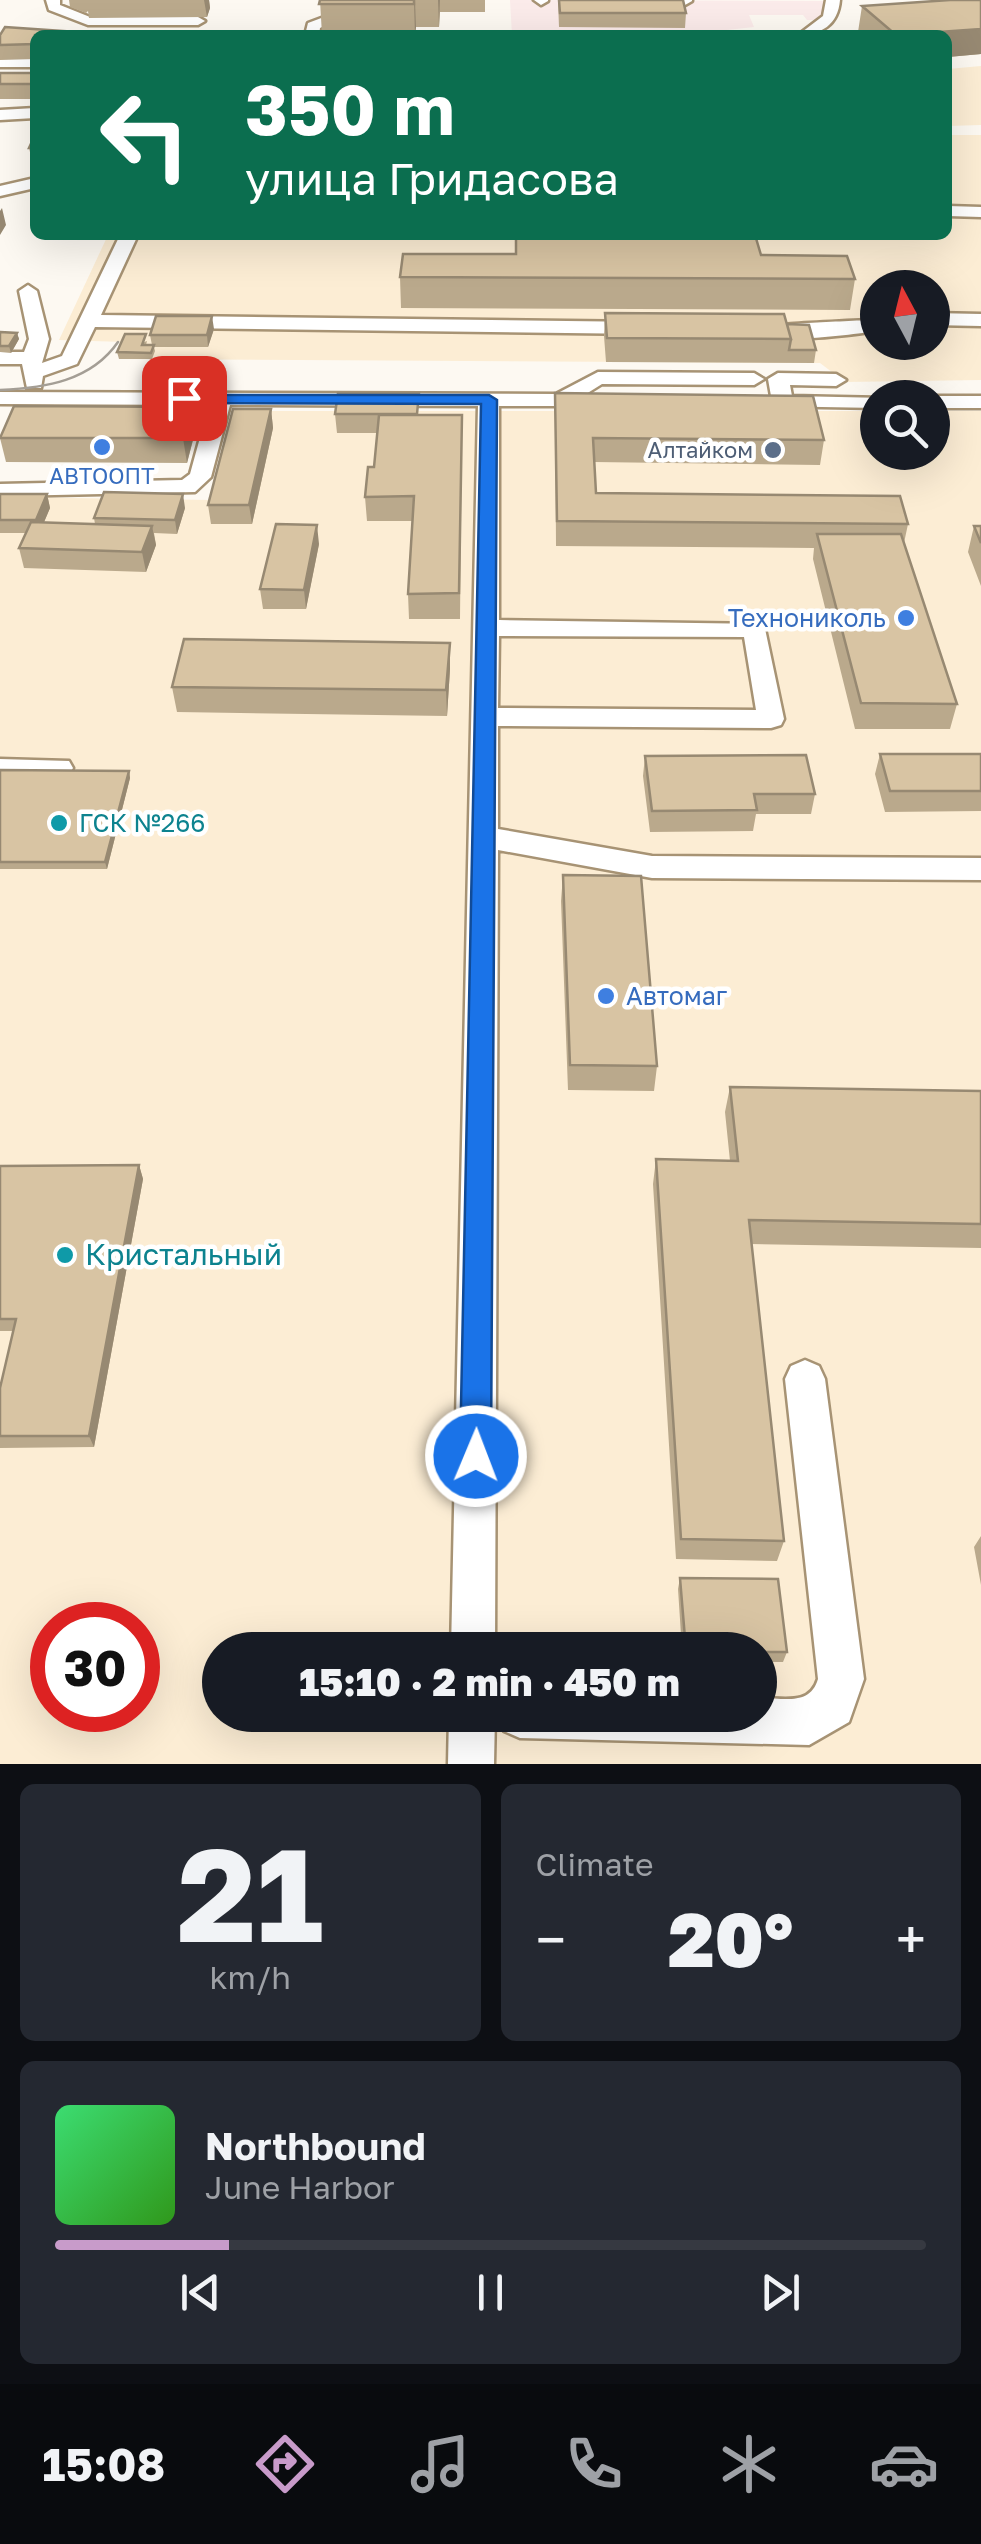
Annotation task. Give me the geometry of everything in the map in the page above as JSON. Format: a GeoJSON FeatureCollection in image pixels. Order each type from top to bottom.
{"type":"FeatureCollection","features":[{"type":"Feature","properties":{"kind":"street"},"geometry":{"type":"LineString","coordinates":[[52,0],[54,7],[88,21],[198,21]]}},
{"type":"Feature","properties":{"kind":"street"},"geometry":{"type":"LineString","coordinates":[[313,30],[324,21],[400,20],[403,2],[409,0]]}},
{"type":"Feature","properties":{"kind":"street"},"geometry":{"type":"LineString","coordinates":[[814,30],[833,13],[833,0]]}},
{"type":"Feature","properties":{"kind":"street"},"geometry":{"type":"LineString","coordinates":[[0,63],[30,63]]}},
{"type":"Feature","properties":{"kind":"street"},"geometry":{"type":"LineString","coordinates":[[0,114],[30,113]]}},
{"type":"Feature","properties":{"kind":"street"},"geometry":{"type":"LineString","coordinates":[[0,191],[30,184]]}},
{"type":"Feature","properties":{"kind":"street"},"geometry":{"type":"LineString","coordinates":[[952,211],[981,212]]}},
{"type":"Feature","properties":{"kind":"street"},"geometry":{"type":"LineString","coordinates":[[0,358],[32,366],[70,360],[127,240]]}},
{"type":"Feature","properties":{"kind":"street"},"geometry":{"type":"LineString","coordinates":[[28,291],[40,340],[32,366],[44,398]]}},
{"type":"Feature","properties":{"kind":"street"},"geometry":{"type":"LineString","coordinates":[[950,319],[981,320]]}},
{"type":"Feature","properties":{"kind":"street"},"geometry":{"type":"LineString","coordinates":[[91,321],[674,328]]}},
{"type":"Feature","properties":{"kind":"street"},"geometry":{"type":"LineString","coordinates":[[753,330],[860,327]]}},
{"type":"Feature","properties":{"kind":"street"},"geometry":{"type":"LineString","coordinates":[[560,400],[598,378],[754,379]]}},
{"type":"Feature","properties":{"kind":"street"},"geometry":{"type":"LineString","coordinates":[[783,402],[778,380],[836,380]]}},
{"type":"Feature","properties":{"kind":"street"},"geometry":{"type":"LineString","coordinates":[[950,402],[980,402],[968,380]]}},
{"type":"Feature","properties":{"kind":"street"},"geometry":{"type":"LineString","coordinates":[[186,390],[221,399],[276,390]]}},
{"type":"Feature","properties":{"kind":"street"},"geometry":{"type":"LineString","coordinates":[[0,398],[276,390],[481,391],[560,400],[616,400]]}},
{"type":"Feature","properties":{"kind":"street"},"geometry":{"type":"LineString","coordinates":[[473,1632],[486,628],[481,391]]}},
{"type":"Feature","properties":{"kind":"street"},"geometry":{"type":"LineString","coordinates":[[8,488],[187,487],[200,477],[221,399]]}},
{"type":"Feature","properties":{"kind":"street"},"geometry":{"type":"LineString","coordinates":[[746,402],[860,402]]}},
{"type":"Feature","properties":{"kind":"street"},"geometry":{"type":"LineString","coordinates":[[485,717],[771,719],[754,629],[486,628]]}},
{"type":"Feature","properties":{"kind":"street"},"geometry":{"type":"LineString","coordinates":[[0,768],[59,768]]}},
{"type":"Feature","properties":{"kind":"street"},"geometry":{"type":"LineString","coordinates":[[483,838],[652,867],[981,869]]}},
{"type":"Feature","properties":{"kind":"street"},"geometry":{"type":"LineString","coordinates":[[777,1721],[809,1722],[833,1706],[841,1679],[805,1378]]}},
{"type":"Feature","properties":{"kind":"street"},"geometry":{"type":"LineString","coordinates":[[471,1764],[472,1732]]}},
{"type":"Feature","properties":{"kind":"shaded area"},"geometry":{"type":"Polygon","coordinates":[[[510,0],[827,1],[826,20],[807,20],[803,15],[749,15],[754,27],[727,30],[512,30],[510,0]]]}},
{"type":"Feature","properties":{"kind":"shaded area"},"geometry":{"type":"Polygon","coordinates":[[[981,66],[981,125],[952,126],[952,69],[981,66]]]}},
{"type":"Feature","properties":{"kind":"shaded area"},"geometry":{"type":"Polygon","coordinates":[[[952,135],[981,135],[981,380],[845,382],[820,363],[119,359],[125,342],[59,340],[106,240],[952,240],[952,135]]]}},
{"type":"Feature","properties":{"kind":"shaded area"},"geometry":{"type":"Polygon","coordinates":[[[235,411],[860,411],[860,470],[950,470],[950,411],[981,411],[981,1764],[0,1764],[0,497],[212,500],[235,411]]]}},
{"type":"Feature","properties":{"kind":"building"},"geometry":{"type":"Polygon","coordinates":[[[320,0],[414,0],[414,4],[319,4],[320,0]]]}},
{"type":"Feature","properties":{"kind":"building"},"geometry":{"type":"Polygon","coordinates":[[[559,0],[683,0],[686,13],[560,13],[559,0]]]}},
{"type":"Feature","properties":{"kind":"building"},"geometry":{"type":"Polygon","coordinates":[[[981,0],[981,29],[890,30],[862,6],[981,0]]]}},
{"type":"Feature","properties":{"kind":"building"},"geometry":{"type":"Polygon","coordinates":[[[5,27],[48,30],[30,30],[30,44],[0,45],[5,27]]]}},
{"type":"Feature","properties":{"kind":"building"},"geometry":{"type":"Polygon","coordinates":[[[0,73],[30,73],[30,84],[0,84],[0,73]]]}},
{"type":"Feature","properties":{"kind":"building"},"geometry":{"type":"Polygon","coordinates":[[[516,240],[756,240],[761,255],[847,256],[855,279],[400,277],[403,254],[516,254],[516,240]]]}},
{"type":"Feature","properties":{"kind":"building"},"geometry":{"type":"Polygon","coordinates":[[[605,313],[784,314],[791,339],[607,338],[605,313]]]}},
{"type":"Feature","properties":{"kind":"building"},"geometry":{"type":"Polygon","coordinates":[[[156,316],[212,316],[207,335],[150,335],[156,316]]]}},
{"type":"Feature","properties":{"kind":"building"},"geometry":{"type":"Polygon","coordinates":[[[787,324],[809,325],[816,350],[789,350],[787,324]]]}},
{"type":"Feature","properties":{"kind":"building"},"geometry":{"type":"Polygon","coordinates":[[[0,332],[17,333],[9,346],[0,346],[0,332]]]}},
{"type":"Feature","properties":{"kind":"building"},"geometry":{"type":"Polygon","coordinates":[[[125,334],[146,334],[142,345],[154,345],[151,353],[117,352],[125,334]]]}},
{"type":"Feature","properties":{"kind":"building"},"geometry":{"type":"Polygon","coordinates":[[[338,393],[419,393],[417,414],[335,414],[338,393]]]}},
{"type":"Feature","properties":{"kind":"building"},"geometry":{"type":"Polygon","coordinates":[[[555,393],[813,396],[824,440],[593,438],[596,493],[900,496],[908,524],[557,521],[555,393]]]}},
{"type":"Feature","properties":{"kind":"building"},"geometry":{"type":"Polygon","coordinates":[[[14,406],[192,407],[183,438],[0,438],[14,406]]]}},
{"type":"Feature","properties":{"kind":"building"},"geometry":{"type":"Polygon","coordinates":[[[233,409],[271,409],[249,505],[208,505],[233,409]]]}},
{"type":"Feature","properties":{"kind":"building"},"geometry":{"type":"Polygon","coordinates":[[[379,415],[462,415],[459,593],[408,594],[414,496],[365,497],[368,467],[374,467],[379,415]]]}},
{"type":"Feature","properties":{"kind":"building"},"geometry":{"type":"Polygon","coordinates":[[[104,492],[183,494],[175,520],[94,518],[104,492]]]}},
{"type":"Feature","properties":{"kind":"building"},"geometry":{"type":"Polygon","coordinates":[[[0,494],[47,494],[36,520],[0,520],[0,494]]]}},
{"type":"Feature","properties":{"kind":"building"},"geometry":{"type":"Polygon","coordinates":[[[31,522],[152,526],[142,552],[19,548],[31,522]]]}},
{"type":"Feature","properties":{"kind":"building"},"geometry":{"type":"Polygon","coordinates":[[[276,524],[317,525],[304,590],[260,589],[276,524]]]}},
{"type":"Feature","properties":{"kind":"building"},"geometry":{"type":"Polygon","coordinates":[[[817,534],[901,534],[957,704],[861,703],[817,534]]]}},
{"type":"Feature","properties":{"kind":"building"},"geometry":{"type":"Polygon","coordinates":[[[184,639],[450,643],[446,690],[172,687],[184,639]]]}},
{"type":"Feature","properties":{"kind":"building"},"geometry":{"type":"Polygon","coordinates":[[[880,754],[981,754],[981,791],[890,791],[880,754]]]}},
{"type":"Feature","properties":{"kind":"building"},"geometry":{"type":"Polygon","coordinates":[[[806,755],[815,794],[754,794],[757,810],[652,811],[645,756],[806,755]]]}},
{"type":"Feature","properties":{"kind":"building","name":"ГСК №266"},"geometry":{"type":"Polygon","coordinates":[[[0,770],[129,771],[105,862],[0,862],[0,770]]]}},
{"type":"Feature","properties":{"kind":"building","name":"Автомаг"},"geometry":{"type":"Polygon","coordinates":[[[563,875],[641,876],[657,1066],[570,1065],[563,875]]]}},
{"type":"Feature","properties":{"kind":"building"},"geometry":{"type":"Polygon","coordinates":[[[730,1087],[981,1091],[981,1224],[749,1220],[784,1541],[681,1539],[656,1159],[738,1161],[730,1087]]]}},
{"type":"Feature","properties":{"kind":"building","name":"Кристальный"},"geometry":{"type":"Polygon","coordinates":[[[139,1165],[89,1436],[0,1436],[0,1388],[16,1319],[0,1319],[0,1166],[139,1165]]]}},
{"type":"Feature","properties":{"kind":"building"},"geometry":{"type":"Polygon","coordinates":[[[680,1578],[778,1579],[787,1652],[777,1652],[777,1632],[684,1632],[680,1578]]]}},
{"type":"Feature","properties":{"kind":"tram line"},"geometry":{"type":"LineString","coordinates":[[0,390],[50,384],[81,374],[118,342]]}},
{"type":"Feature","properties":{"kind":"place","name":"АВТООПТ"},"geometry":{"type":"Point","coordinates":[102,447]}},
{"type":"Feature","properties":{"kind":"place","name":"Алтайком"},"geometry":{"type":"Point","coordinates":[773,450]}},
{"type":"Feature","properties":{"kind":"place","name":"Технониколь"},"geometry":{"type":"Point","coordinates":[906,618]}},
{"type":"Feature","properties":{"kind":"place","name":"ГСК №266"},"geometry":{"type":"Point","coordinates":[59,823]}},
{"type":"Feature","properties":{"kind":"place","name":"Автомаг"},"geometry":{"type":"Point","coordinates":[606,996]}},
{"type":"Feature","properties":{"kind":"place","name":"Кристальный"},"geometry":{"type":"Point","coordinates":[65,1255]}},
{"type":"Feature","properties":{"kind":"route"},"geometry":{"type":"LineString","coordinates":[[184,398],[489,400],[476,1456]]}}]}
